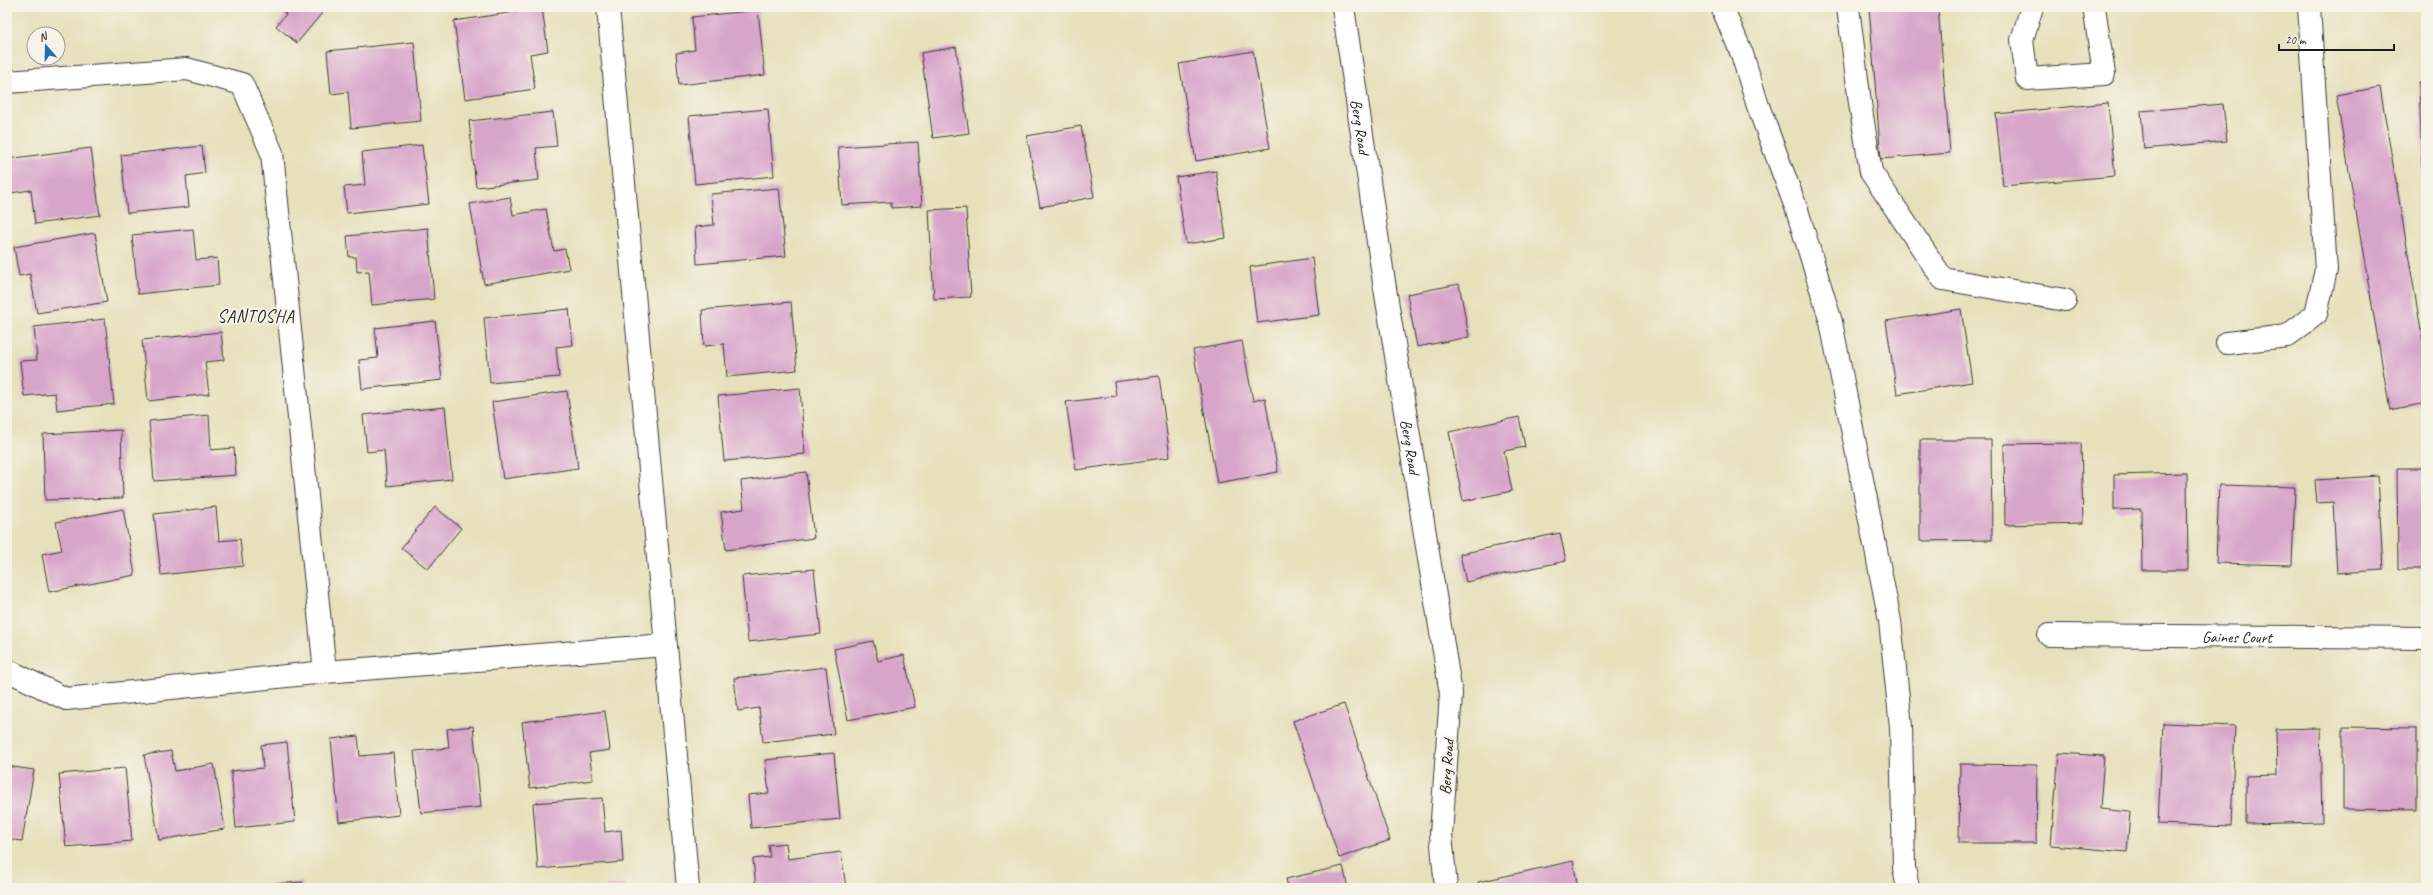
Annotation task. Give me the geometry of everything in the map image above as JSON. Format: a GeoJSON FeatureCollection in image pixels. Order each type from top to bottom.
{"type":"FeatureCollection","features":[{"type":"Feature","properties":{"kind":"street"},"geometry":{"type":"LineString","coordinates":[[608,7],[688,888]]}},
{"type":"Feature","properties":{"kind":"street","name":"Berg Road"},"geometry":{"type":"LineString","coordinates":[[1343,7],[1385,290],[1451,694],[1441,834],[1446,888]]}},
{"type":"Feature","properties":{"kind":"street"},"geometry":{"type":"LineString","coordinates":[[1722,7],[1742,54],[1758,106],[1797,210],[1831,322],[1890,621],[1901,727],[1904,868],[1908,888]]}},
{"type":"Feature","properties":{"kind":"street"},"geometry":{"type":"LineString","coordinates":[[1848,7],[1860,103],[1871,172],[1944,279],[2065,300]]}},
{"type":"Feature","properties":{"kind":"street"},"geometry":{"type":"LineString","coordinates":[[2032,7],[2022,40],[2027,79],[2104,74],[2094,7]]}},
{"type":"Feature","properties":{"kind":"street"},"geometry":{"type":"LineString","coordinates":[[2227,343],[2287,336],[2316,314],[2326,270],[2309,7]]}},
{"type":"Feature","properties":{"kind":"street"},"geometry":{"type":"LineString","coordinates":[[7,82],[186,69],[242,84],[272,153],[325,672]]}},
{"type":"Feature","properties":{"kind":"street","name":"Gaines Court"},"geometry":{"type":"LineString","coordinates":[[2049,635],[2426,638]]}},
{"type":"Feature","properties":{"kind":"street"},"geometry":{"type":"LineString","coordinates":[[7,670],[66,699],[325,672],[665,644]]}},
{"type":"Feature","properties":{"kind":"building"},"geometry":{"type":"Polygon","coordinates":[[[277,7],[327,7],[297,43],[276,26],[286,14],[277,7]]]}},
{"type":"Feature","properties":{"kind":"building"},"geometry":{"type":"Polygon","coordinates":[[[963,7],[986,7],[986,8],[964,12],[963,7]]]}},
{"type":"Feature","properties":{"kind":"building"},"geometry":{"type":"Polygon","coordinates":[[[1869,7],[1938,7],[1950,153],[1881,159],[1869,7]]]}},
{"type":"Feature","properties":{"kind":"building"},"geometry":{"type":"Polygon","coordinates":[[[542,8],[548,51],[530,54],[535,89],[465,99],[454,21],[542,8]]]}},
{"type":"Feature","properties":{"kind":"building"},"geometry":{"type":"Polygon","coordinates":[[[758,10],[765,75],[679,85],[676,53],[695,50],[692,17],[758,10]]]}},
{"type":"Feature","properties":{"kind":"building"},"geometry":{"type":"Polygon","coordinates":[[[414,42],[421,121],[351,128],[348,92],[331,94],[327,51],[414,42]]]}},
{"type":"Feature","properties":{"kind":"building"},"geometry":{"type":"Polygon","coordinates":[[[956,47],[969,133],[933,138],[921,53],[956,47]]]}},
{"type":"Feature","properties":{"kind":"building"},"geometry":{"type":"Polygon","coordinates":[[[1253,51],[1270,148],[1196,161],[1179,64],[1253,51]]]}},
{"type":"Feature","properties":{"kind":"building"},"geometry":{"type":"Polygon","coordinates":[[[2419,82],[2426,82],[2426,168],[2422,168],[2419,82]]]}},
{"type":"Feature","properties":{"kind":"building"},"geometry":{"type":"Polygon","coordinates":[[[2380,87],[2426,360],[2426,403],[2390,410],[2336,95],[2380,87]]]}},
{"type":"Feature","properties":{"kind":"building"},"geometry":{"type":"Polygon","coordinates":[[[2108,103],[2115,176],[2003,186],[1996,114],[2108,103]]]}},
{"type":"Feature","properties":{"kind":"building"},"geometry":{"type":"Polygon","coordinates":[[[2223,104],[2227,141],[2144,149],[2141,111],[2223,104]]]}},
{"type":"Feature","properties":{"kind":"building"},"geometry":{"type":"Polygon","coordinates":[[[768,109],[774,176],[695,184],[689,116],[768,109]]]}},
{"type":"Feature","properties":{"kind":"building"},"geometry":{"type":"Polygon","coordinates":[[[553,112],[557,146],[536,148],[539,180],[476,187],[469,121],[553,112]]]}},
{"type":"Feature","properties":{"kind":"building"},"geometry":{"type":"Polygon","coordinates":[[[1081,126],[1094,197],[1040,207],[1027,136],[1081,126]]]}},
{"type":"Feature","properties":{"kind":"building"},"geometry":{"type":"Polygon","coordinates":[[[918,142],[922,206],[891,208],[891,202],[842,205],[838,147],[918,142]]]}},
{"type":"Feature","properties":{"kind":"building"},"geometry":{"type":"Polygon","coordinates":[[[422,145],[429,204],[347,213],[344,187],[365,185],[362,152],[422,145]]]}},
{"type":"Feature","properties":{"kind":"building"},"geometry":{"type":"Polygon","coordinates":[[[202,146],[205,173],[186,176],[189,207],[127,213],[121,155],[202,146]]]}},
{"type":"Feature","properties":{"kind":"building"},"geometry":{"type":"Polygon","coordinates":[[[91,148],[100,215],[35,224],[31,190],[10,193],[7,159],[91,148]]]}},
{"type":"Feature","properties":{"kind":"building"},"geometry":{"type":"Polygon","coordinates":[[[1216,171],[1226,238],[1186,244],[1176,177],[1216,171]]]}},
{"type":"Feature","properties":{"kind":"building"},"geometry":{"type":"Polygon","coordinates":[[[779,188],[786,256],[697,264],[695,227],[714,225],[711,194],[779,188]]]}},
{"type":"Feature","properties":{"kind":"building"},"geometry":{"type":"Polygon","coordinates":[[[510,197],[513,215],[546,209],[554,251],[565,249],[569,269],[484,284],[470,204],[510,197]]]}},
{"type":"Feature","properties":{"kind":"building"},"geometry":{"type":"Polygon","coordinates":[[[966,208],[971,297],[934,299],[929,210],[966,208]]]}},
{"type":"Feature","properties":{"kind":"building"},"geometry":{"type":"Polygon","coordinates":[[[428,228],[434,299],[372,305],[369,271],[357,272],[356,257],[349,257],[347,236],[428,228]]]}},
{"type":"Feature","properties":{"kind":"building"},"geometry":{"type":"Polygon","coordinates":[[[193,229],[196,260],[217,258],[219,285],[138,294],[132,235],[193,229]]]}},
{"type":"Feature","properties":{"kind":"building"},"geometry":{"type":"Polygon","coordinates":[[[95,233],[107,302],[37,313],[30,274],[19,276],[14,247],[95,233]]]}},
{"type":"Feature","properties":{"kind":"building"},"geometry":{"type":"Polygon","coordinates":[[[1312,258],[1319,315],[1257,323],[1250,267],[1312,258]]]}},
{"type":"Feature","properties":{"kind":"building"},"geometry":{"type":"Polygon","coordinates":[[[1459,284],[1469,337],[1417,347],[1407,294],[1459,284]]]}},
{"type":"Feature","properties":{"kind":"building"},"geometry":{"type":"Polygon","coordinates":[[[791,302],[797,370],[727,377],[724,344],[704,346],[702,310],[791,302]]]}},
{"type":"Feature","properties":{"kind":"building"},"geometry":{"type":"Polygon","coordinates":[[[569,309],[573,345],[556,347],[559,377],[490,383],[484,318],[569,309]]]}},
{"type":"Feature","properties":{"kind":"building"},"geometry":{"type":"Polygon","coordinates":[[[1961,309],[1972,382],[1897,394],[1886,321],[1961,309]]]}},
{"type":"Feature","properties":{"kind":"building"},"geometry":{"type":"Polygon","coordinates":[[[105,319],[114,404],[57,410],[55,393],[24,396],[20,361],[37,360],[34,327],[105,319]]]}},
{"type":"Feature","properties":{"kind":"building"},"geometry":{"type":"Polygon","coordinates":[[[435,321],[442,380],[362,389],[359,360],[378,358],[375,328],[435,321]]]}},
{"type":"Feature","properties":{"kind":"building"},"geometry":{"type":"Polygon","coordinates":[[[221,332],[224,360],[205,362],[209,394],[148,401],[142,340],[221,332]]]}},
{"type":"Feature","properties":{"kind":"building"},"geometry":{"type":"Polygon","coordinates":[[[1242,341],[1253,401],[1265,398],[1278,472],[1217,483],[1193,350],[1242,341]]]}},
{"type":"Feature","properties":{"kind":"building"},"geometry":{"type":"Polygon","coordinates":[[[1159,376],[1170,457],[1076,470],[1066,402],[1116,396],[1114,382],[1159,376]]]}},
{"type":"Feature","properties":{"kind":"building"},"geometry":{"type":"Polygon","coordinates":[[[800,388],[805,454],[724,461],[718,396],[800,388]]]}},
{"type":"Feature","properties":{"kind":"building"},"geometry":{"type":"Polygon","coordinates":[[[567,391],[578,468],[503,479],[492,402],[567,391]]]}},
{"type":"Feature","properties":{"kind":"building"},"geometry":{"type":"Polygon","coordinates":[[[445,407],[452,479],[387,486],[384,450],[367,452],[363,415],[445,407]]]}},
{"type":"Feature","properties":{"kind":"building"},"geometry":{"type":"Polygon","coordinates":[[[209,415],[211,450],[234,448],[236,475],[154,481],[149,421],[209,415]]]}},
{"type":"Feature","properties":{"kind":"building"},"geometry":{"type":"Polygon","coordinates":[[[1519,417],[1525,447],[1504,451],[1512,491],[1463,501],[1449,432],[1519,417]]]}},
{"type":"Feature","properties":{"kind":"building"},"geometry":{"type":"Polygon","coordinates":[[[121,430],[123,498],[45,500],[43,434],[121,430]]]}},
{"type":"Feature","properties":{"kind":"building"},"geometry":{"type":"Polygon","coordinates":[[[1920,440],[1991,440],[1992,540],[1920,541],[1920,440]]]}},
{"type":"Feature","properties":{"kind":"building"},"geometry":{"type":"Polygon","coordinates":[[[2081,443],[2083,523],[2005,525],[2004,444],[2081,443]]]}},
{"type":"Feature","properties":{"kind":"building"},"geometry":{"type":"Polygon","coordinates":[[[2397,468],[2426,468],[2426,569],[2398,569],[2397,468]]]}},
{"type":"Feature","properties":{"kind":"building"},"geometry":{"type":"Polygon","coordinates":[[[806,472],[814,538],[726,550],[721,512],[744,509],[741,481],[806,472]]]}},
{"type":"Feature","properties":{"kind":"building"},"geometry":{"type":"Polygon","coordinates":[[[2187,473],[2188,570],[2142,570],[2141,509],[2114,510],[2114,475],[2187,473]]]}},
{"type":"Feature","properties":{"kind":"building"},"geometry":{"type":"Polygon","coordinates":[[[2378,476],[2383,570],[2337,573],[2333,502],[2317,503],[2315,480],[2378,476]]]}},
{"type":"Feature","properties":{"kind":"building"},"geometry":{"type":"Polygon","coordinates":[[[2219,485],[2295,487],[2292,565],[2216,563],[2219,485]]]}},
{"type":"Feature","properties":{"kind":"building"},"geometry":{"type":"Polygon","coordinates":[[[216,507],[219,541],[240,539],[243,566],[161,575],[154,514],[216,507]]]}},
{"type":"Feature","properties":{"kind":"building"},"geometry":{"type":"Polygon","coordinates":[[[435,507],[461,528],[428,569],[401,548],[435,507]]]}},
{"type":"Feature","properties":{"kind":"building"},"geometry":{"type":"Polygon","coordinates":[[[123,509],[135,575],[49,592],[42,554],[62,550],[56,522],[123,509]]]}},
{"type":"Feature","properties":{"kind":"building"},"geometry":{"type":"Polygon","coordinates":[[[1560,533],[1566,561],[1466,582],[1460,554],[1560,533]]]}},
{"type":"Feature","properties":{"kind":"building"},"geometry":{"type":"Polygon","coordinates":[[[814,569],[821,634],[748,642],[742,576],[814,569]]]}},
{"type":"Feature","properties":{"kind":"building"},"geometry":{"type":"Polygon","coordinates":[[[873,641],[878,661],[904,655],[915,707],[848,720],[834,649],[873,641]]]}},
{"type":"Feature","properties":{"kind":"building"},"geometry":{"type":"Polygon","coordinates":[[[826,667],[834,734],[763,742],[759,708],[738,711],[734,678],[826,667]]]}},
{"type":"Feature","properties":{"kind":"building"},"geometry":{"type":"Polygon","coordinates":[[[1344,704],[1390,840],[1339,858],[1293,721],[1344,704]]]}},
{"type":"Feature","properties":{"kind":"building"},"geometry":{"type":"Polygon","coordinates":[[[605,711],[610,750],[589,753],[593,780],[530,788],[522,722],[605,711]]]}},
{"type":"Feature","properties":{"kind":"building"},"geometry":{"type":"Polygon","coordinates":[[[2163,723],[2235,726],[2231,827],[2158,824],[2163,723]]]}},
{"type":"Feature","properties":{"kind":"building"},"geometry":{"type":"Polygon","coordinates":[[[473,726],[481,807],[421,813],[414,751],[449,748],[447,729],[473,726]]]}},
{"type":"Feature","properties":{"kind":"building"},"geometry":{"type":"Polygon","coordinates":[[[2343,727],[2417,728],[2417,810],[2343,809],[2343,727]]]}},
{"type":"Feature","properties":{"kind":"building"},"geometry":{"type":"Polygon","coordinates":[[[2320,728],[2322,822],[2246,824],[2246,776],[2277,775],[2276,729],[2320,728]]]}},
{"type":"Feature","properties":{"kind":"building"},"geometry":{"type":"Polygon","coordinates":[[[358,736],[360,756],[393,753],[399,815],[339,822],[331,739],[358,736]]]}},
{"type":"Feature","properties":{"kind":"building"},"geometry":{"type":"Polygon","coordinates":[[[287,742],[295,822],[236,828],[231,771],[263,768],[261,745],[287,742]]]}},
{"type":"Feature","properties":{"kind":"building"},"geometry":{"type":"Polygon","coordinates":[[[171,751],[175,771],[214,764],[225,829],[159,840],[144,755],[171,751]]]}},
{"type":"Feature","properties":{"kind":"building"},"geometry":{"type":"Polygon","coordinates":[[[834,753],[840,819],[751,828],[748,795],[769,793],[765,760],[834,753]]]}},
{"type":"Feature","properties":{"kind":"building"},"geometry":{"type":"Polygon","coordinates":[[[2059,753],[2104,756],[2100,809],[2130,812],[2127,852],[2051,845],[2059,753]]]}},
{"type":"Feature","properties":{"kind":"building"},"geometry":{"type":"Polygon","coordinates":[[[1960,764],[2037,765],[2036,843],[1959,843],[1960,764]]]}},
{"type":"Feature","properties":{"kind":"building"},"geometry":{"type":"Polygon","coordinates":[[[7,766],[34,770],[22,841],[7,839],[7,766]]]}},
{"type":"Feature","properties":{"kind":"building"},"geometry":{"type":"Polygon","coordinates":[[[125,768],[132,841],[66,847],[59,774],[125,768]]]}},
{"type":"Feature","properties":{"kind":"building"},"geometry":{"type":"Polygon","coordinates":[[[602,798],[605,832],[621,830],[623,862],[538,869],[533,803],[602,798]]]}},
{"type":"Feature","properties":{"kind":"building"},"geometry":{"type":"Polygon","coordinates":[[[786,843],[788,859],[841,852],[846,888],[756,888],[753,859],[770,857],[768,845],[786,843]]]}},
{"type":"Feature","properties":{"kind":"building"},"geometry":{"type":"Polygon","coordinates":[[[1573,861],[1578,888],[1479,888],[1478,882],[1573,861]]]}},
{"type":"Feature","properties":{"kind":"building"},"geometry":{"type":"Polygon","coordinates":[[[1343,866],[1348,888],[1288,888],[1286,879],[1343,866]]]}},
{"type":"Feature","properties":{"kind":"building"},"geometry":{"type":"Polygon","coordinates":[[[302,882],[303,888],[236,888],[236,887],[302,882]]]}},
{"type":"Feature","properties":{"kind":"building"},"geometry":{"type":"Polygon","coordinates":[[[624,884],[625,888],[605,888],[605,887],[624,884]]]}},
{"type":"Feature","properties":{"kind":"district","name":"SANTOSHA"},"geometry":{"type":"Point","coordinates":[256,316]}}]}
